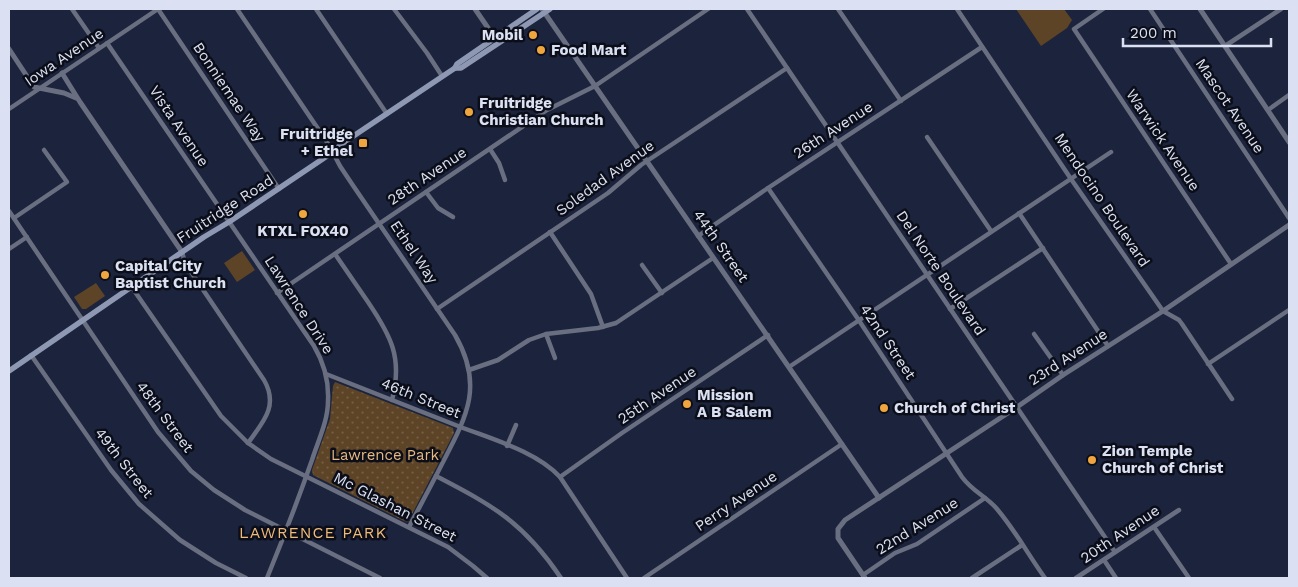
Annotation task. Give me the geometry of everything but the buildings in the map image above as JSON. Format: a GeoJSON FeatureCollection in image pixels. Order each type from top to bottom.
{"type":"FeatureCollection","features":[{"type":"Feature","properties":{"kind":"main road","name":"Fruitridge Road"},"geometry":{"type":"LineString","coordinates":[[9,371],[131,286],[333,152],[343,143],[455,68],[457,64],[537,9]]}},
{"type":"Feature","properties":{"kind":"main road","name":"Fruitridge Road"},"geometry":{"type":"LineString","coordinates":[[455,68],[461,68],[499,44],[546,10]]}},
{"type":"Feature","properties":{"kind":"street"},"geometry":{"type":"LineString","coordinates":[[72,9],[99,48]]}},
{"type":"Feature","properties":{"kind":"street","name":"Iowa Avenue"},"geometry":{"type":"LineString","coordinates":[[9,109],[158,9]]}},
{"type":"Feature","properties":{"kind":"street","name":"Bonniemae Way"},"geometry":{"type":"LineString","coordinates":[[158,9],[279,189]]}},
{"type":"Feature","properties":{"kind":"street","name":"Ethel Way"},"geometry":{"type":"LineString","coordinates":[[236,9],[460,344],[469,370],[470,395],[461,427],[409,528]]}},
{"type":"Feature","properties":{"kind":"street"},"geometry":{"type":"LineString","coordinates":[[316,9],[387,114]]}},
{"type":"Feature","properties":{"kind":"street"},"geometry":{"type":"LineString","coordinates":[[394,9],[427,52],[442,76]]}},
{"type":"Feature","properties":{"kind":"street"},"geometry":{"type":"LineString","coordinates":[[476,9],[499,44]]}},
{"type":"Feature","properties":{"kind":"street","name":"28th Avenue"},"geometry":{"type":"LineString","coordinates":[[277,293],[547,110],[595,86],[708,9]]}},
{"type":"Feature","properties":{"kind":"street","name":"Del Norte Boulevard"},"geometry":{"type":"LineString","coordinates":[[747,9],[1115,552]]}},
{"type":"Feature","properties":{"kind":"street"},"geometry":{"type":"LineString","coordinates":[[838,9],[902,101]]}},
{"type":"Feature","properties":{"kind":"street","name":"Mendocino Boulevard"},"geometry":{"type":"LineString","coordinates":[[957,9],[1071,179],[1163,311],[1179,320],[1232,399]]}},
{"type":"Feature","properties":{"kind":"street","name":"Warwick Avenue"},"geometry":{"type":"LineString","coordinates":[[1103,9],[1074,28],[1231,264]]}},
{"type":"Feature","properties":{"kind":"street","name":"Mascot Avenue"},"geometry":{"type":"LineString","coordinates":[[1150,9],[1289,218]]}},
{"type":"Feature","properties":{"kind":"street"},"geometry":{"type":"LineString","coordinates":[[1200,9],[1289,142]]}},
{"type":"Feature","properties":{"kind":"street"},"geometry":{"type":"LineString","coordinates":[[1225,46],[1281,9]]}},
{"type":"Feature","properties":{"kind":"street","name":"44th Street"},"geometry":{"type":"LineString","coordinates":[[546,10],[595,86],[879,498]]}},
{"type":"Feature","properties":{"kind":"street","name":"Vista Avenue"},"geometry":{"type":"LineString","coordinates":[[107,43],[229,222]]}},
{"type":"Feature","properties":{"kind":"street","name":"26th Avenue"},"geometry":{"type":"LineString","coordinates":[[698,236],[982,46]]}},
{"type":"Feature","properties":{"kind":"street"},"geometry":{"type":"LineString","coordinates":[[9,49],[34,87],[64,93],[80,102]]}},
{"type":"Feature","properties":{"kind":"street","name":"Soledad Avenue"},"geometry":{"type":"LineString","coordinates":[[437,309],[615,188],[640,165],[787,68]]}},
{"type":"Feature","properties":{"kind":"street"},"geometry":{"type":"LineString","coordinates":[[62,73],[182,252],[185,263],[264,380],[269,390],[268,415],[248,443]]}},
{"type":"Feature","properties":{"kind":"street"},"geometry":{"type":"LineString","coordinates":[[1268,110],[1289,96]]}},
{"type":"Feature","properties":{"kind":"street"},"geometry":{"type":"LineString","coordinates":[[928,137],[991,231]]}},
{"type":"Feature","properties":{"kind":"street"},"geometry":{"type":"LineString","coordinates":[[490,149],[499,163],[505,180]]}},
{"type":"Feature","properties":{"kind":"street"},"geometry":{"type":"LineString","coordinates":[[14,218],[67,182],[44,150]]}},
{"type":"Feature","properties":{"kind":"street"},"geometry":{"type":"LineString","coordinates":[[789,367],[1111,152]]}},
{"type":"Feature","properties":{"kind":"street","name":"42nd Street"},"geometry":{"type":"LineString","coordinates":[[768,188],[966,482],[1000,513],[1045,578]]}},
{"type":"Feature","properties":{"kind":"street"},"geometry":{"type":"LineString","coordinates":[[426,192],[438,208],[453,217]]}},
{"type":"Feature","properties":{"kind":"street","name":"48th Street"},"geometry":{"type":"LineString","coordinates":[[9,210],[158,432],[182,461],[202,480],[230,501],[286,532],[380,578]]}},
{"type":"Feature","properties":{"kind":"street"},"geometry":{"type":"LineString","coordinates":[[1019,213],[1108,346]]}},
{"type":"Feature","properties":{"kind":"street","name":"Lawrence Drive"},"geometry":{"type":"LineString","coordinates":[[229,222],[317,352],[326,374],[328,389],[328,411],[286,532],[267,578]]}},
{"type":"Feature","properties":{"kind":"street","name":"23rd Avenue"},"geometry":{"type":"LineString","coordinates":[[864,577],[838,538],[838,529],[845,520],[1163,311],[1289,225]]}},
{"type":"Feature","properties":{"kind":"street"},"geometry":{"type":"LineString","coordinates":[[550,232],[591,294],[603,327]]}},
{"type":"Feature","properties":{"kind":"street"},"geometry":{"type":"LineString","coordinates":[[9,249],[27,237]]}},
{"type":"Feature","properties":{"kind":"street"},"geometry":{"type":"LineString","coordinates":[[950,309],[1043,248]]}},
{"type":"Feature","properties":{"kind":"street"},"geometry":{"type":"LineString","coordinates":[[335,254],[382,323],[390,339],[397,370],[392,400]]}},
{"type":"Feature","properties":{"kind":"street"},"geometry":{"type":"LineString","coordinates":[[469,370],[498,360],[529,340],[546,334],[603,327],[622,320],[714,258]]}},
{"type":"Feature","properties":{"kind":"street"},"geometry":{"type":"LineString","coordinates":[[642,265],[662,293]]}},
{"type":"Feature","properties":{"kind":"street","name":"Mc Glashan Street"},"geometry":{"type":"LineString","coordinates":[[131,286],[221,416],[248,443],[271,458],[448,547],[487,578]]}},
{"type":"Feature","properties":{"kind":"street"},"geometry":{"type":"LineString","coordinates":[[1208,364],[1289,310]]}},
{"type":"Feature","properties":{"kind":"street"},"geometry":{"type":"LineString","coordinates":[[546,334],[555,358]]}},
{"type":"Feature","properties":{"kind":"street"},"geometry":{"type":"LineString","coordinates":[[1034,334],[1063,375]]}},
{"type":"Feature","properties":{"kind":"street","name":"25th Avenue"},"geometry":{"type":"LineString","coordinates":[[560,477],[622,433],[768,336]]}},
{"type":"Feature","properties":{"kind":"street","name":"49th Street"},"geometry":{"type":"LineString","coordinates":[[31,355],[112,470],[139,504],[180,540],[216,563],[246,578]]}},
{"type":"Feature","properties":{"kind":"street","name":"46th Street"},"geometry":{"type":"LineString","coordinates":[[326,374],[461,427],[538,459],[550,466],[560,477],[627,578]]}},
{"type":"Feature","properties":{"kind":"street"},"geometry":{"type":"LineString","coordinates":[[507,446],[516,425]]}},
{"type":"Feature","properties":{"kind":"street","name":"Perry Avenue"},"geometry":{"type":"LineString","coordinates":[[644,578],[842,444]]}},
{"type":"Feature","properties":{"kind":"street"},"geometry":{"type":"LineString","coordinates":[[436,476],[492,506],[516,524],[537,545],[561,578]]}},
{"type":"Feature","properties":{"kind":"street","name":"22nd Avenue"},"geometry":{"type":"LineString","coordinates":[[864,577],[895,554],[917,544],[985,498]]}},
{"type":"Feature","properties":{"kind":"street","name":"20th Avenue"},"geometry":{"type":"LineString","coordinates":[[1076,578],[1178,510]]}},
{"type":"Feature","properties":{"kind":"street"},"geometry":{"type":"LineString","coordinates":[[1154,527],[1189,578]]}},
{"type":"Feature","properties":{"kind":"street"},"geometry":{"type":"LineString","coordinates":[[972,578],[1022,545]]}},
{"type":"Feature","properties":{"kind":"street"},"geometry":{"type":"LineString","coordinates":[[1104,560],[1116,578]]}},
{"type":"Feature","properties":{"kind":"green space"},"geometry":{"type":"Polygon","coordinates":[[[1016,9],[1064,9],[1072,20],[1067,28],[1041,46],[1016,9]]]}},
{"type":"Feature","properties":{"kind":"green space"},"geometry":{"type":"Polygon","coordinates":[[[242,251],[255,270],[237,282],[224,263],[242,251]]]}},
{"type":"Feature","properties":{"kind":"green space"},"geometry":{"type":"Polygon","coordinates":[[[96,283],[105,296],[86,309],[82,309],[74,297],[96,283]]]}},
{"type":"Feature","properties":{"kind":"green space","name":"Lawrence Park"},"geometry":{"type":"Polygon","coordinates":[[[335,382],[453,428],[454,433],[408,522],[313,475],[312,470],[330,419],[335,382]]]}},
{"type":"Feature","properties":{"kind":"place","name":"Mobil"},"geometry":{"type":"Point","coordinates":[533,35]}},
{"type":"Feature","properties":{"kind":"place","name":"Food Mart"},"geometry":{"type":"Point","coordinates":[541,50]}},
{"type":"Feature","properties":{"kind":"place","name":"Fruitridge Christian Church"},"geometry":{"type":"Point","coordinates":[469,112]}},
{"type":"Feature","properties":{"kind":"place","name":"Fruitridge + Ethel"},"geometry":{"type":"Point","coordinates":[363,143]}},
{"type":"Feature","properties":{"kind":"place","name":"KTXL FOX40"},"geometry":{"type":"Point","coordinates":[303,214]}},
{"type":"Feature","properties":{"kind":"place","name":"Capital City Baptist Church"},"geometry":{"type":"Point","coordinates":[105,275]}},
{"type":"Feature","properties":{"kind":"place","name":"Mission A B Salem"},"geometry":{"type":"Point","coordinates":[687,404]}},
{"type":"Feature","properties":{"kind":"place","name":"Church of Christ"},"geometry":{"type":"Point","coordinates":[884,408]}},
{"type":"Feature","properties":{"kind":"place","name":"Zion Temple Church of Christ"},"geometry":{"type":"Point","coordinates":[1092,460]}},
{"type":"Feature","properties":{"kind":"district","name":"LAWRENCE PARK"},"geometry":{"type":"Point","coordinates":[313,532]}}]}
